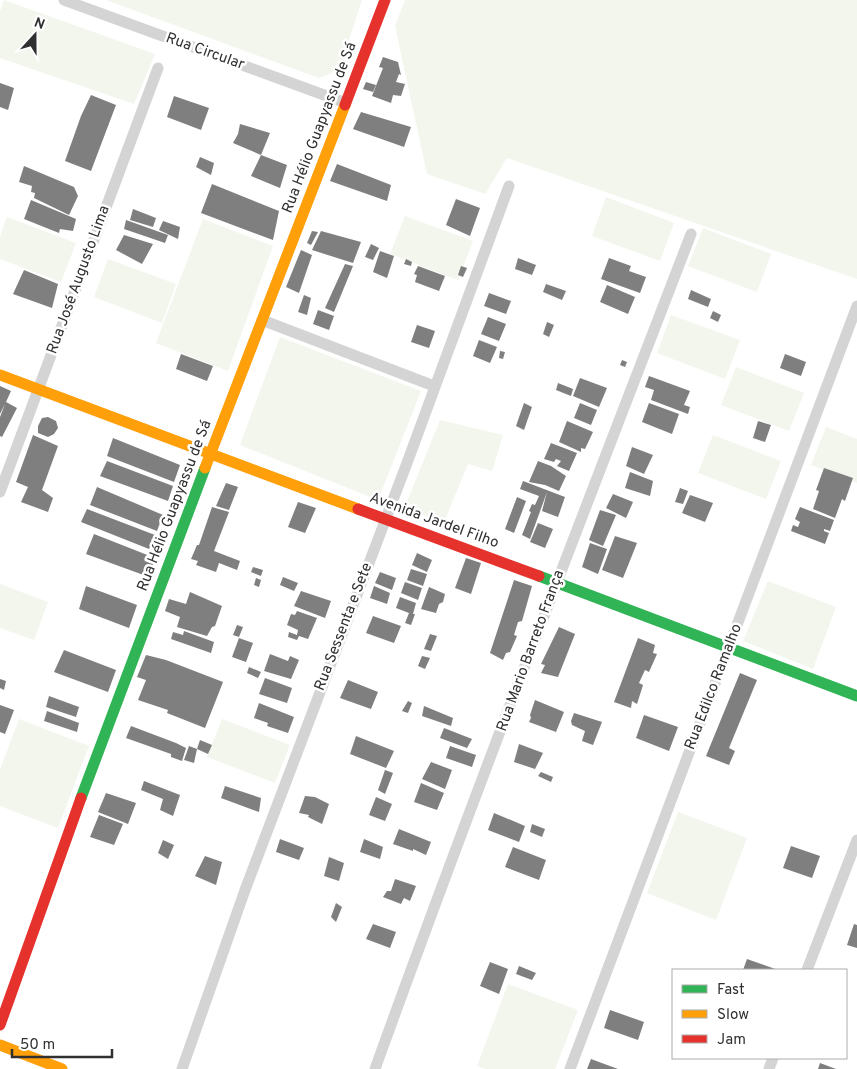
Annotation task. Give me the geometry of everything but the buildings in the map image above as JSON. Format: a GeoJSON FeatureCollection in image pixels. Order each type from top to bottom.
{"type":"FeatureCollection","features":[{"type":"Feature","properties":{"kind":"main road","name":"Rua Hélio Guapyassu de Sá"},"geometry":{"type":"LineString","coordinates":[[0,1025],[75,814],[385,0]]}},
{"type":"Feature","properties":{"kind":"main road","name":"Avenida Jardel Filho"},"geometry":{"type":"LineString","coordinates":[[0,375],[210,456],[557,582],[857,696]]}},
{"type":"Feature","properties":{"kind":"main road"},"geometry":{"type":"LineString","coordinates":[[0,1045],[62,1069]]}},
{"type":"Feature","properties":{"kind":"street","name":"Rua Circular"},"geometry":{"type":"LineString","coordinates":[[64,0],[346,103]]}},
{"type":"Feature","properties":{"kind":"street","name":"Rua José Augusto Lima"},"geometry":{"type":"LineString","coordinates":[[0,492],[158,68]]}},
{"type":"Feature","properties":{"kind":"street","name":"Rua Sessenta e Sete"},"geometry":{"type":"LineString","coordinates":[[182,1069],[245,890],[509,186]]}},
{"type":"Feature","properties":{"kind":"street","name":"Rua Mario Barreto França"},"geometry":{"type":"LineString","coordinates":[[375,1069],[557,582],[691,234]]}},
{"type":"Feature","properties":{"kind":"street","name":"Rua Edilco Ramalho"},"geometry":{"type":"LineString","coordinates":[[570,1069],[857,306]]}},
{"type":"Feature","properties":{"kind":"street"},"geometry":{"type":"LineString","coordinates":[[262,320],[434,386]]}},
{"type":"Feature","properties":{"kind":"street"},"geometry":{"type":"LineString","coordinates":[[807,969],[857,840]]}},
{"type":"Feature","properties":{"kind":"shaded area"},"geometry":{"type":"Polygon","coordinates":[[[4,0],[155,54],[134,104],[0,58],[0,11],[4,0]]]}},
{"type":"Feature","properties":{"kind":"shaded area"},"geometry":{"type":"Polygon","coordinates":[[[106,0],[362,0],[339,70],[319,78],[106,0]]]}},
{"type":"Feature","properties":{"kind":"shaded area"},"geometry":{"type":"Polygon","coordinates":[[[405,0],[857,0],[857,279],[507,158],[485,194],[427,174],[395,26],[405,0]]]}},
{"type":"Feature","properties":{"kind":"shaded area"},"geometry":{"type":"Polygon","coordinates":[[[606,197],[674,223],[660,261],[592,236],[606,197]]]}},
{"type":"Feature","properties":{"kind":"shaded area"},"geometry":{"type":"Polygon","coordinates":[[[405,216],[473,241],[458,280],[390,254],[405,216]]]}},
{"type":"Feature","properties":{"kind":"shaded area"},"geometry":{"type":"Polygon","coordinates":[[[7,217],[76,243],[61,282],[0,259],[0,237],[7,217]]]}},
{"type":"Feature","properties":{"kind":"shaded area"},"geometry":{"type":"Polygon","coordinates":[[[203,219],[273,246],[228,371],[156,343],[203,219]]]}},
{"type":"Feature","properties":{"kind":"shaded area"},"geometry":{"type":"Polygon","coordinates":[[[703,228],[771,254],[757,292],[688,266],[703,228]]]}},
{"type":"Feature","properties":{"kind":"shaded area"},"geometry":{"type":"Polygon","coordinates":[[[108,259],[176,284],[162,323],[94,297],[108,259]]]}},
{"type":"Feature","properties":{"kind":"shaded area"},"geometry":{"type":"Polygon","coordinates":[[[671,315],[740,340],[725,379],[657,353],[671,315]]]}},
{"type":"Feature","properties":{"kind":"shaded area"},"geometry":{"type":"Polygon","coordinates":[[[280,337],[421,391],[378,500],[240,445],[280,337]]]}},
{"type":"Feature","properties":{"kind":"shaded area"},"geometry":{"type":"Polygon","coordinates":[[[736,367],[804,393],[789,431],[721,405],[736,367]]]}},
{"type":"Feature","properties":{"kind":"shaded area"},"geometry":{"type":"Polygon","coordinates":[[[440,420],[503,435],[492,471],[468,464],[444,522],[404,509],[440,420]]]}},
{"type":"Feature","properties":{"kind":"shaded area"},"geometry":{"type":"Polygon","coordinates":[[[826,427],[857,439],[857,483],[811,465],[826,427]]]}},
{"type":"Feature","properties":{"kind":"shaded area"},"geometry":{"type":"Polygon","coordinates":[[[713,435],[781,461],[766,499],[698,473],[713,435]]]}},
{"type":"Feature","properties":{"kind":"shaded area"},"geometry":{"type":"Polygon","coordinates":[[[768,581],[836,607],[813,669],[743,641],[768,581]]]}},
{"type":"Feature","properties":{"kind":"shaded area"},"geometry":{"type":"Polygon","coordinates":[[[0,584],[48,602],[34,640],[0,628],[0,584]]]}},
{"type":"Feature","properties":{"kind":"shaded area"},"geometry":{"type":"Polygon","coordinates":[[[19,719],[89,746],[58,828],[0,806],[0,770],[19,719]]]}},
{"type":"Feature","properties":{"kind":"shaded area"},"geometry":{"type":"Polygon","coordinates":[[[222,719],[290,745],[275,783],[207,757],[222,719]]]}},
{"type":"Feature","properties":{"kind":"shaded area"},"geometry":{"type":"Polygon","coordinates":[[[678,812],[747,838],[716,920],[647,893],[678,812]]]}},
{"type":"Feature","properties":{"kind":"shaded area"},"geometry":{"type":"Polygon","coordinates":[[[508,984],[578,1010],[555,1069],[486,1069],[477,1066],[508,984]]]}},
{"type":"Feature","properties":{"kind":"traffic: fast"},"geometry":{"type":"LineString","coordinates":[[81,798],[205,468]]}},
{"type":"Feature","properties":{"kind":"traffic: fast"},"geometry":{"type":"LineString","coordinates":[[539,576],[857,696]]}},
{"type":"Feature","properties":{"kind":"traffic: slow"},"geometry":{"type":"LineString","coordinates":[[205,468],[345,105]]}},
{"type":"Feature","properties":{"kind":"traffic: slow"},"geometry":{"type":"LineString","coordinates":[[0,375],[358,509]]}},
{"type":"Feature","properties":{"kind":"traffic: slow"},"geometry":{"type":"LineString","coordinates":[[0,1045],[62,1069]]}},
{"type":"Feature","properties":{"kind":"traffic: jam"},"geometry":{"type":"LineString","coordinates":[[345,105],[385,0]]}},
{"type":"Feature","properties":{"kind":"traffic: jam"},"geometry":{"type":"LineString","coordinates":[[358,509],[539,576]]}},
{"type":"Feature","properties":{"kind":"traffic: jam"},"geometry":{"type":"LineString","coordinates":[[0,1025],[81,798]]}}]}
